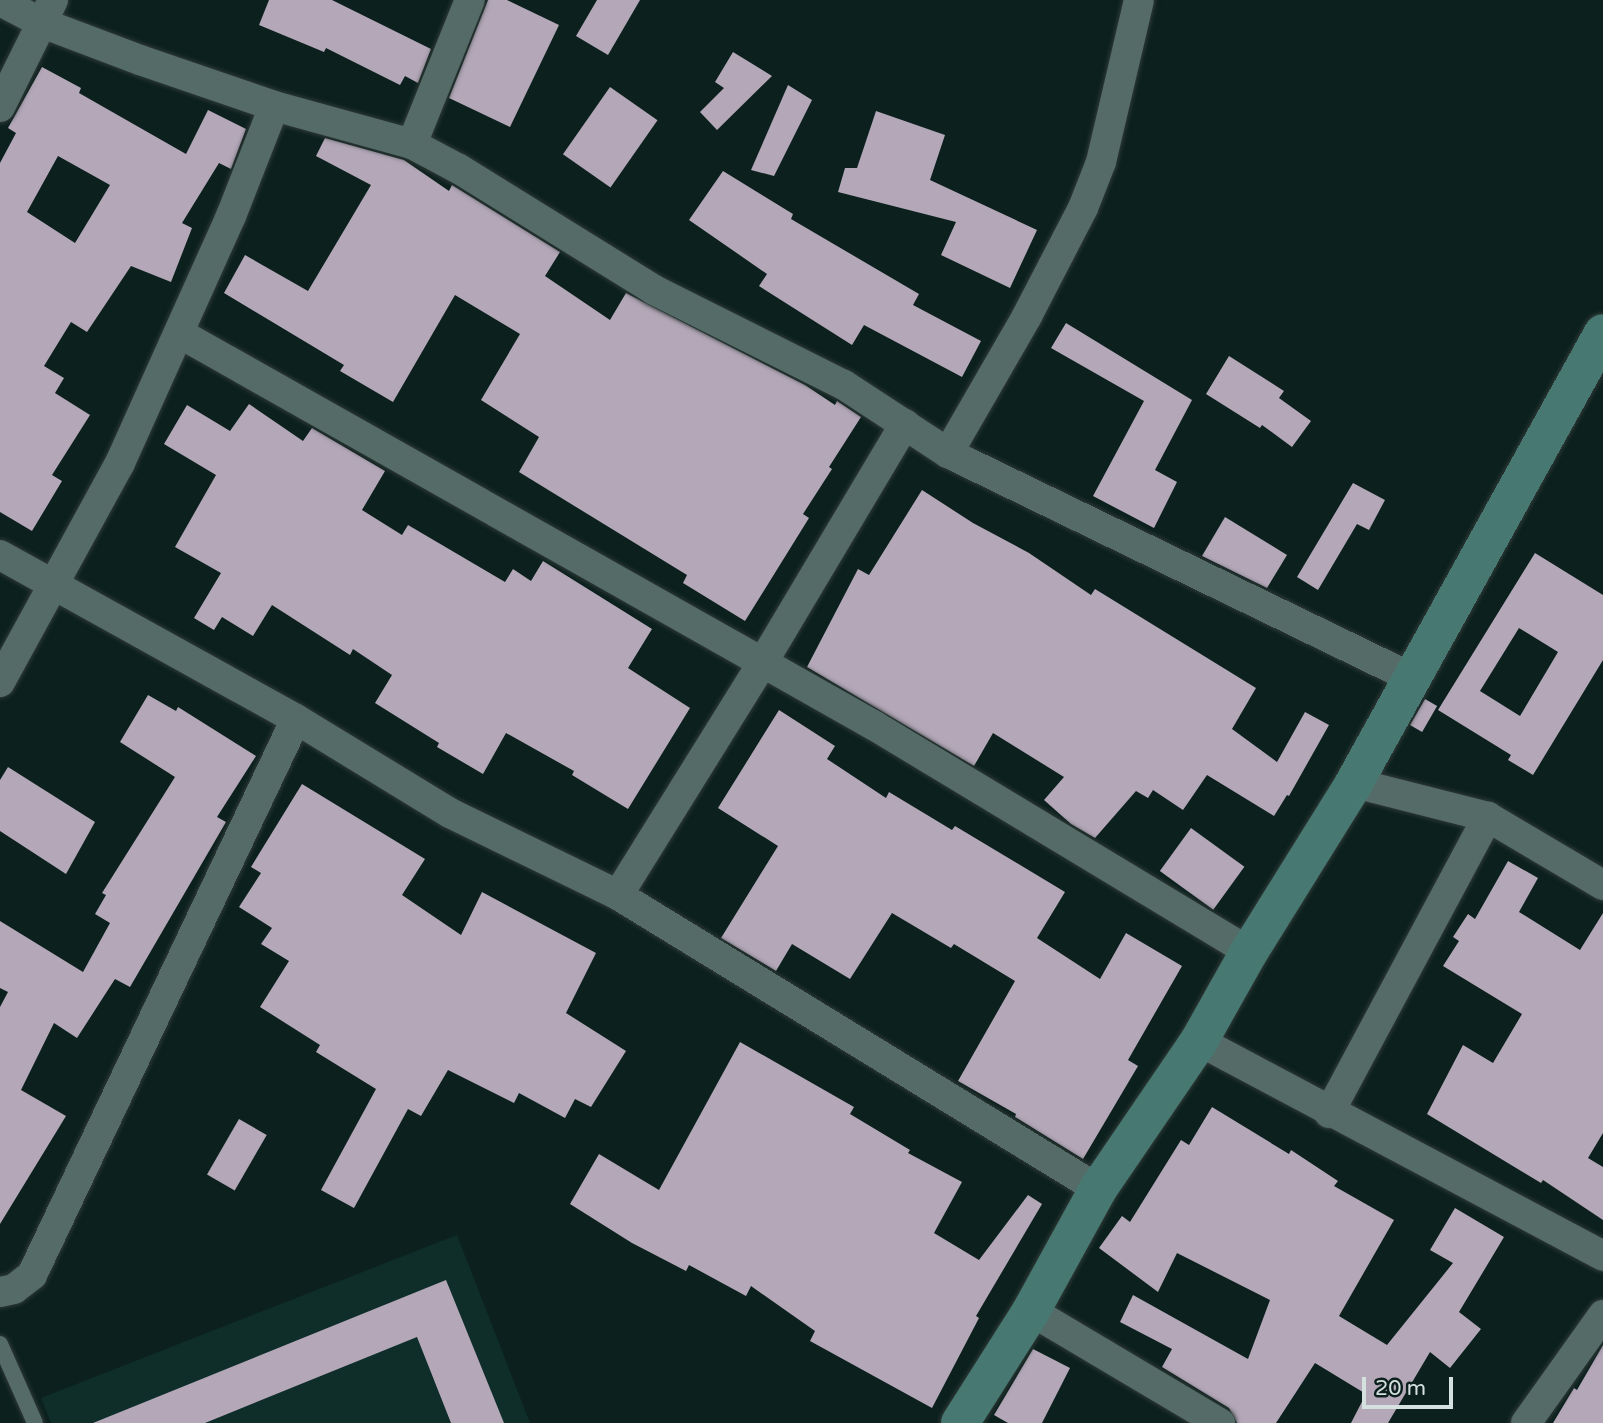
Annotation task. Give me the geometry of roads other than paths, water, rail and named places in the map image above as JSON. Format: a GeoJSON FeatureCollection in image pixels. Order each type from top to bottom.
{"type":"FeatureCollection","features":[{"type":"Feature","properties":{"kind":"street"},"geometry":{"type":"LineString","coordinates":[[412,144],[470,0]]}},
{"type":"Feature","properties":{"kind":"street"},"geometry":{"type":"LineString","coordinates":[[948,453],[1027,316],[1083,208],[1101,162],[1139,0]]}},
{"type":"Feature","properties":{"kind":"street"},"geometry":{"type":"LineString","coordinates":[[0,1],[48,12],[274,106],[412,144],[459,169],[654,290],[844,385],[948,453],[1410,677]]}},
{"type":"Feature","properties":{"kind":"street"},"geometry":{"type":"LineString","coordinates":[[0,107],[48,12]]}},
{"type":"Feature","properties":{"kind":"street"},"geometry":{"type":"LineString","coordinates":[[0,681],[120,463],[231,216],[274,106]]}},
{"type":"Feature","properties":{"kind":"street"},"geometry":{"type":"LineString","coordinates":[[179,333],[763,662],[1249,952]]}},
{"type":"Feature","properties":{"kind":"street"},"geometry":{"type":"LineString","coordinates":[[960,1423],[1031,1311],[1098,1189],[1199,1041],[1249,952],[1353,783],[1603,333]]}},
{"type":"Feature","properties":{"kind":"street"},"geometry":{"type":"LineString","coordinates":[[618,895],[763,662],[905,424]]}},
{"type":"Feature","properties":{"kind":"street"},"geometry":{"type":"LineString","coordinates":[[0,555],[296,719],[450,813],[618,895],[1098,1189]]}},
{"type":"Feature","properties":{"kind":"street"},"geometry":{"type":"LineString","coordinates":[[0,1292],[14,1289],[32,1275],[296,719]]}},
{"type":"Feature","properties":{"kind":"street"},"geometry":{"type":"LineString","coordinates":[[1353,783],[1488,817],[1603,884]]}},
{"type":"Feature","properties":{"kind":"street"},"geometry":{"type":"LineString","coordinates":[[1329,1113],[1488,817]]}},
{"type":"Feature","properties":{"kind":"street"},"geometry":{"type":"LineString","coordinates":[[1199,1041],[1329,1113],[1603,1256]]}},
{"type":"Feature","properties":{"kind":"street"},"geometry":{"type":"LineString","coordinates":[[1031,1311],[1220,1423]]}},
{"type":"Feature","properties":{"kind":"street"},"geometry":{"type":"LineString","coordinates":[[1526,1423],[1603,1315]]}},
{"type":"Feature","properties":{"kind":"lane"},"geometry":{"type":"LineString","coordinates":[[0,1344],[35,1423]]}}]}
